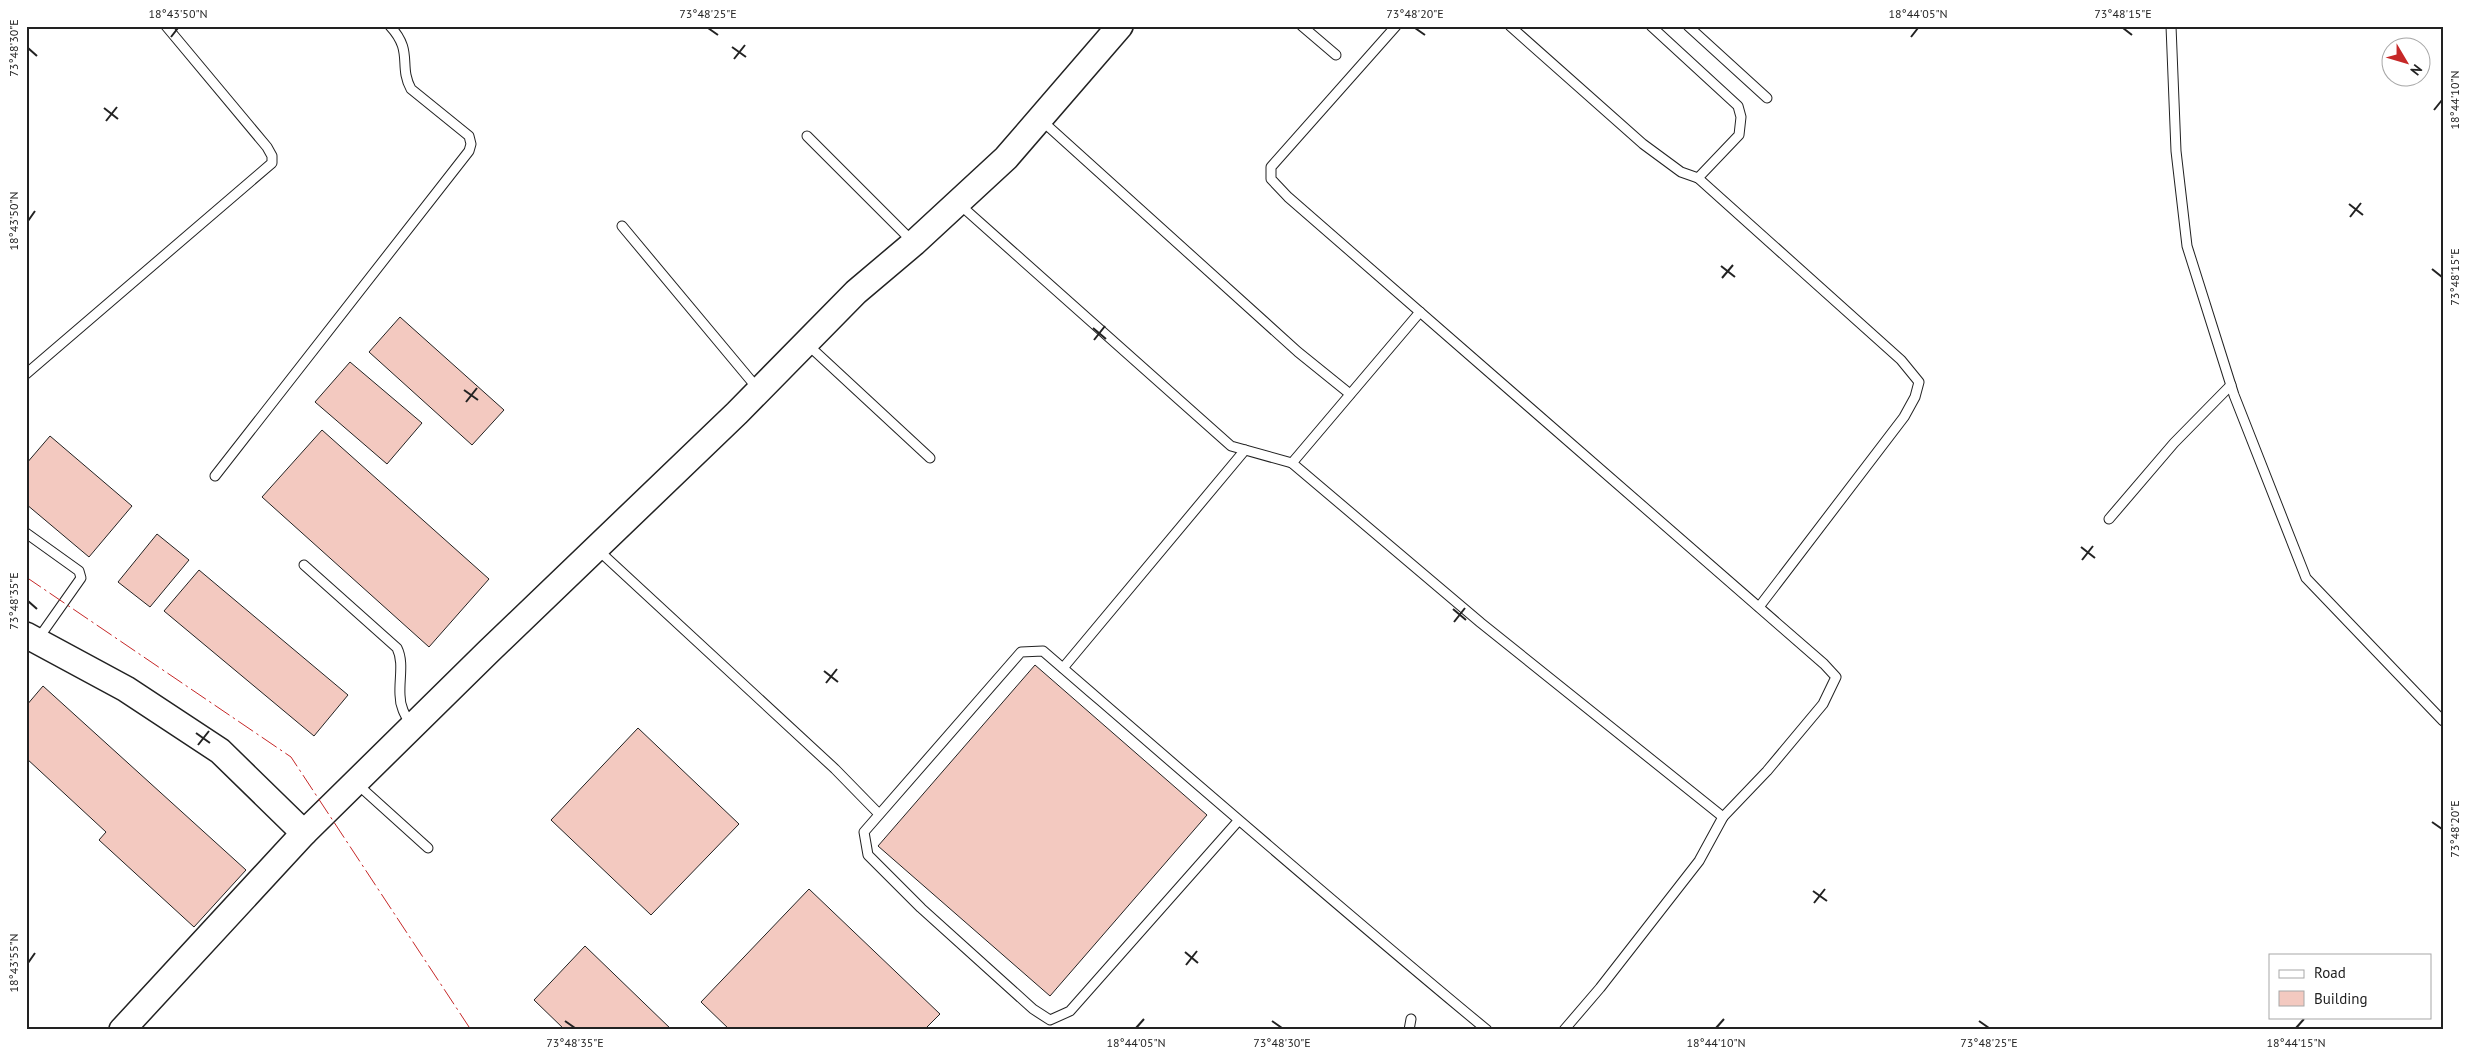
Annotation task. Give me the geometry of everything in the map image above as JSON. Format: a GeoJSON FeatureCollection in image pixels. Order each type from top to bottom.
{"type":"FeatureCollection","features":[{"type":"Feature","properties":{"kind":"street"},"geometry":{"type":"LineString","coordinates":[[130,1025],[304,833],[759,390],[856,292],[914,243],[1006,158],[1120,26]]}},
{"type":"Feature","properties":{"kind":"street"},"geometry":{"type":"LineString","coordinates":[[32,638],[126,689],[220,751],[304,833]]}},
{"type":"Feature","properties":{"kind":"lane"},"geometry":{"type":"LineString","coordinates":[[26,374],[272,163],[272,156],[267,147],[166,26]]}},
{"type":"Feature","properties":{"kind":"lane"},"geometry":{"type":"LineString","coordinates":[[215,476],[469,151],[471,144],[469,136],[411,89],[406,80],[406,51],[390,26]]}},
{"type":"Feature","properties":{"kind":"lane"},"geometry":{"type":"LineString","coordinates":[[1302,26],[1336,55]]}},
{"type":"Feature","properties":{"kind":"lane"},"geometry":{"type":"LineString","coordinates":[[1396,26],[1271,167],[1271,179],[1288,197],[1759,607],[1824,664],[1836,677],[1823,704],[1767,772],[1723,817],[1700,861],[1600,988],[1564,1030]]}},
{"type":"Feature","properties":{"kind":"lane"},"geometry":{"type":"LineString","coordinates":[[1510,26],[1643,144],[1682,172],[1698,178],[1901,360],[1919,382],[1915,398],[1904,417],[1759,607]]}},
{"type":"Feature","properties":{"kind":"lane"},"geometry":{"type":"LineString","coordinates":[[1652,26],[1738,106],[1741,116],[1738,135],[1698,178]]}},
{"type":"Feature","properties":{"kind":"lane"},"geometry":{"type":"LineString","coordinates":[[1688,26],[1767,98]]}},
{"type":"Feature","properties":{"kind":"lane"},"geometry":{"type":"LineString","coordinates":[[2171,26],[2176,151],[2187,246],[2231,385],[2306,578],[2443,720]]}},
{"type":"Feature","properties":{"kind":"lane"},"geometry":{"type":"LineString","coordinates":[[1040,119],[1298,352],[1350,394]]}},
{"type":"Feature","properties":{"kind":"lane"},"geometry":{"type":"LineString","coordinates":[[807,136],[914,243]]}},
{"type":"Feature","properties":{"kind":"lane"},"geometry":{"type":"LineString","coordinates":[[957,203],[1231,446],[1292,463],[1481,623],[1723,817]]}},
{"type":"Feature","properties":{"kind":"lane"},"geometry":{"type":"LineString","coordinates":[[622,226],[759,390]]}},
{"type":"Feature","properties":{"kind":"lane"},"geometry":{"type":"LineString","coordinates":[[1292,463],[1420,312]]}},
{"type":"Feature","properties":{"kind":"lane"},"geometry":{"type":"LineString","coordinates":[[806,343],[930,458]]}},
{"type":"Feature","properties":{"kind":"lane"},"geometry":{"type":"LineString","coordinates":[[2109,519],[2180,436],[2231,385]]}},
{"type":"Feature","properties":{"kind":"lane"},"geometry":{"type":"LineString","coordinates":[[1062,668],[1245,450]]}},
{"type":"Feature","properties":{"kind":"lane"},"geometry":{"type":"LineString","coordinates":[[26,533],[79,571],[81,578],[32,638]]}},
{"type":"Feature","properties":{"kind":"lane"},"geometry":{"type":"LineString","coordinates":[[596,549],[835,769],[879,814]]}},
{"type":"Feature","properties":{"kind":"lane"},"geometry":{"type":"LineString","coordinates":[[304,565],[396,648],[401,655],[400,696],[402,710],[412,727]]}},
{"type":"Feature","properties":{"kind":"lane"},"geometry":{"type":"LineString","coordinates":[[1239,820],[1070,1011],[1050,1020],[1033,1009],[921,908],[868,855],[864,832],[1021,652],[1043,651],[1487,1030]]}},
{"type":"Feature","properties":{"kind":"lane"},"geometry":{"type":"LineString","coordinates":[[356,782],[428,848]]}},
{"type":"Feature","properties":{"kind":"lane"},"geometry":{"type":"LineString","coordinates":[[1409,1030],[1411,1019]]}},
{"type":"Feature","properties":{"kind":"building"},"geometry":{"type":"Polygon","coordinates":[[[400,317],[504,410],[472,445],[369,352],[400,317]]]}},
{"type":"Feature","properties":{"kind":"building"},"geometry":{"type":"Polygon","coordinates":[[[350,362],[422,423],[387,464],[315,402],[350,362]]]}},
{"type":"Feature","properties":{"kind":"building"},"geometry":{"type":"Polygon","coordinates":[[[322,430],[489,579],[429,647],[262,497],[322,430]]]}},
{"type":"Feature","properties":{"kind":"building"},"geometry":{"type":"Polygon","coordinates":[[[50,436],[132,506],[89,557],[26,504],[26,464],[50,436]]]}},
{"type":"Feature","properties":{"kind":"building"},"geometry":{"type":"Polygon","coordinates":[[[157,534],[189,560],[150,607],[118,582],[157,534]]]}},
{"type":"Feature","properties":{"kind":"building"},"geometry":{"type":"Polygon","coordinates":[[[199,570],[348,695],[314,736],[164,611],[199,570]]]}},
{"type":"Feature","properties":{"kind":"building"},"geometry":{"type":"Polygon","coordinates":[[[1035,665],[1207,815],[1050,996],[878,846],[1035,665]]]}},
{"type":"Feature","properties":{"kind":"building"},"geometry":{"type":"Polygon","coordinates":[[[43,686],[246,870],[194,927],[99,840],[106,832],[26,758],[26,706],[43,686]]]}},
{"type":"Feature","properties":{"kind":"building"},"geometry":{"type":"Polygon","coordinates":[[[638,728],[739,824],[651,915],[551,820],[638,728]]]}},
{"type":"Feature","properties":{"kind":"building"},"geometry":{"type":"Polygon","coordinates":[[[809,889],[940,1014],[924,1030],[730,1030],[701,1002],[809,889]]]}},
{"type":"Feature","properties":{"kind":"building"},"geometry":{"type":"Polygon","coordinates":[[[585,946],[672,1030],[565,1030],[534,1000],[585,946]]]}},
{"type":"Feature","properties":{"kind":"power"},"geometry":{"type":"LineString","coordinates":[[26,577],[291,757],[471,1030]]}}]}
